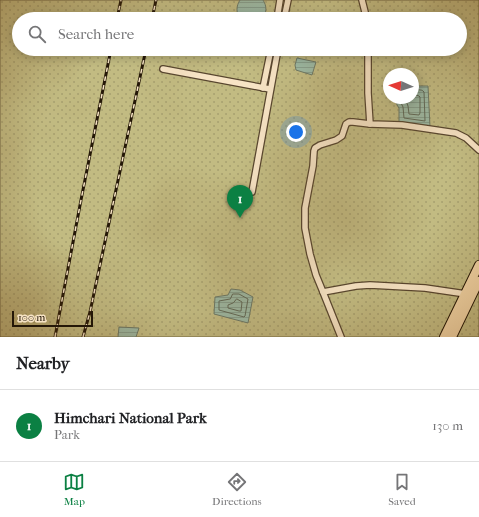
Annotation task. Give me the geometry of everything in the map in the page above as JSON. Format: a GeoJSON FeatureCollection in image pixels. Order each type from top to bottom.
{"type":"FeatureCollection","features":[{"type":"Feature","properties":{"kind":"highway"},"geometry":{"type":"LineString","coordinates":[[444,337],[479,265]]}},
{"type":"Feature","properties":{"kind":"highway"},"geometry":{"type":"LineString","coordinates":[[452,337],[479,281]]}},
{"type":"Feature","properties":{"kind":"street"},"geometry":{"type":"LineString","coordinates":[[278,12],[280,0]]}},
{"type":"Feature","properties":{"kind":"street"},"geometry":{"type":"LineString","coordinates":[[285,12],[288,0]]}},
{"type":"Feature","properties":{"kind":"street"},"geometry":{"type":"LineString","coordinates":[[362,0],[365,12]]}},
{"type":"Feature","properties":{"kind":"street"},"geometry":{"type":"LineString","coordinates":[[263,88],[270,56]]}},
{"type":"Feature","properties":{"kind":"street"},"geometry":{"type":"LineString","coordinates":[[252,192],[277,56]]}},
{"type":"Feature","properties":{"kind":"street"},"geometry":{"type":"LineString","coordinates":[[368,56],[370,124]]}},
{"type":"Feature","properties":{"kind":"street"},"geometry":{"type":"LineString","coordinates":[[163,69],[270,89]]}},
{"type":"Feature","properties":{"kind":"street"},"geometry":{"type":"LineString","coordinates":[[340,337],[316,275],[305,228],[305,208],[313,166],[314,151],[316,148],[320,144],[336,140],[342,136],[346,124],[349,122],[402,125],[456,133],[466,138],[479,150]]}},
{"type":"Feature","properties":{"kind":"street"},"geometry":{"type":"LineString","coordinates":[[323,292],[370,285],[425,288],[466,294]]}},
{"type":"Feature","properties":{"kind":"shaded area"},"geometry":{"type":"Polygon","coordinates":[[[0,0],[479,0],[479,337],[0,337],[0,0]]]}},
{"type":"Feature","properties":{"kind":"water"},"geometry":{"type":"Polygon","coordinates":[[[240,0],[263,0],[266,10],[266,12],[238,12],[240,0]]]}},
{"type":"Feature","properties":{"kind":"water"},"geometry":{"type":"Polygon","coordinates":[[[297,58],[316,62],[312,75],[296,70],[295,65],[297,58]]]}},
{"type":"Feature","properties":{"kind":"water"},"geometry":{"type":"Polygon","coordinates":[[[419,86],[428,86],[430,127],[399,122],[399,108],[397,105],[419,104],[419,86]]]}},
{"type":"Feature","properties":{"kind":"water"},"geometry":{"type":"Polygon","coordinates":[[[231,289],[240,290],[253,297],[248,323],[214,314],[215,297],[228,295],[231,289]]]}},
{"type":"Feature","properties":{"kind":"water"},"geometry":{"type":"Polygon","coordinates":[[[119,327],[139,328],[136,337],[118,337],[119,327]]]}},
{"type":"Feature","properties":{"kind":"railway"},"geometry":{"type":"LineString","coordinates":[[118,12],[121,0]]}},
{"type":"Feature","properties":{"kind":"railway"},"geometry":{"type":"LineString","coordinates":[[153,12],[156,0]]}},
{"type":"Feature","properties":{"kind":"railway"},"geometry":{"type":"LineString","coordinates":[[55,337],[110,56]]}},
{"type":"Feature","properties":{"kind":"railway"},"geometry":{"type":"LineString","coordinates":[[83,337],[90,312],[145,56]]}},
{"type":"Feature","properties":{"kind":"place","name":"Himchari National Park"},"geometry":{"type":"Point","coordinates":[240,218]}}]}
